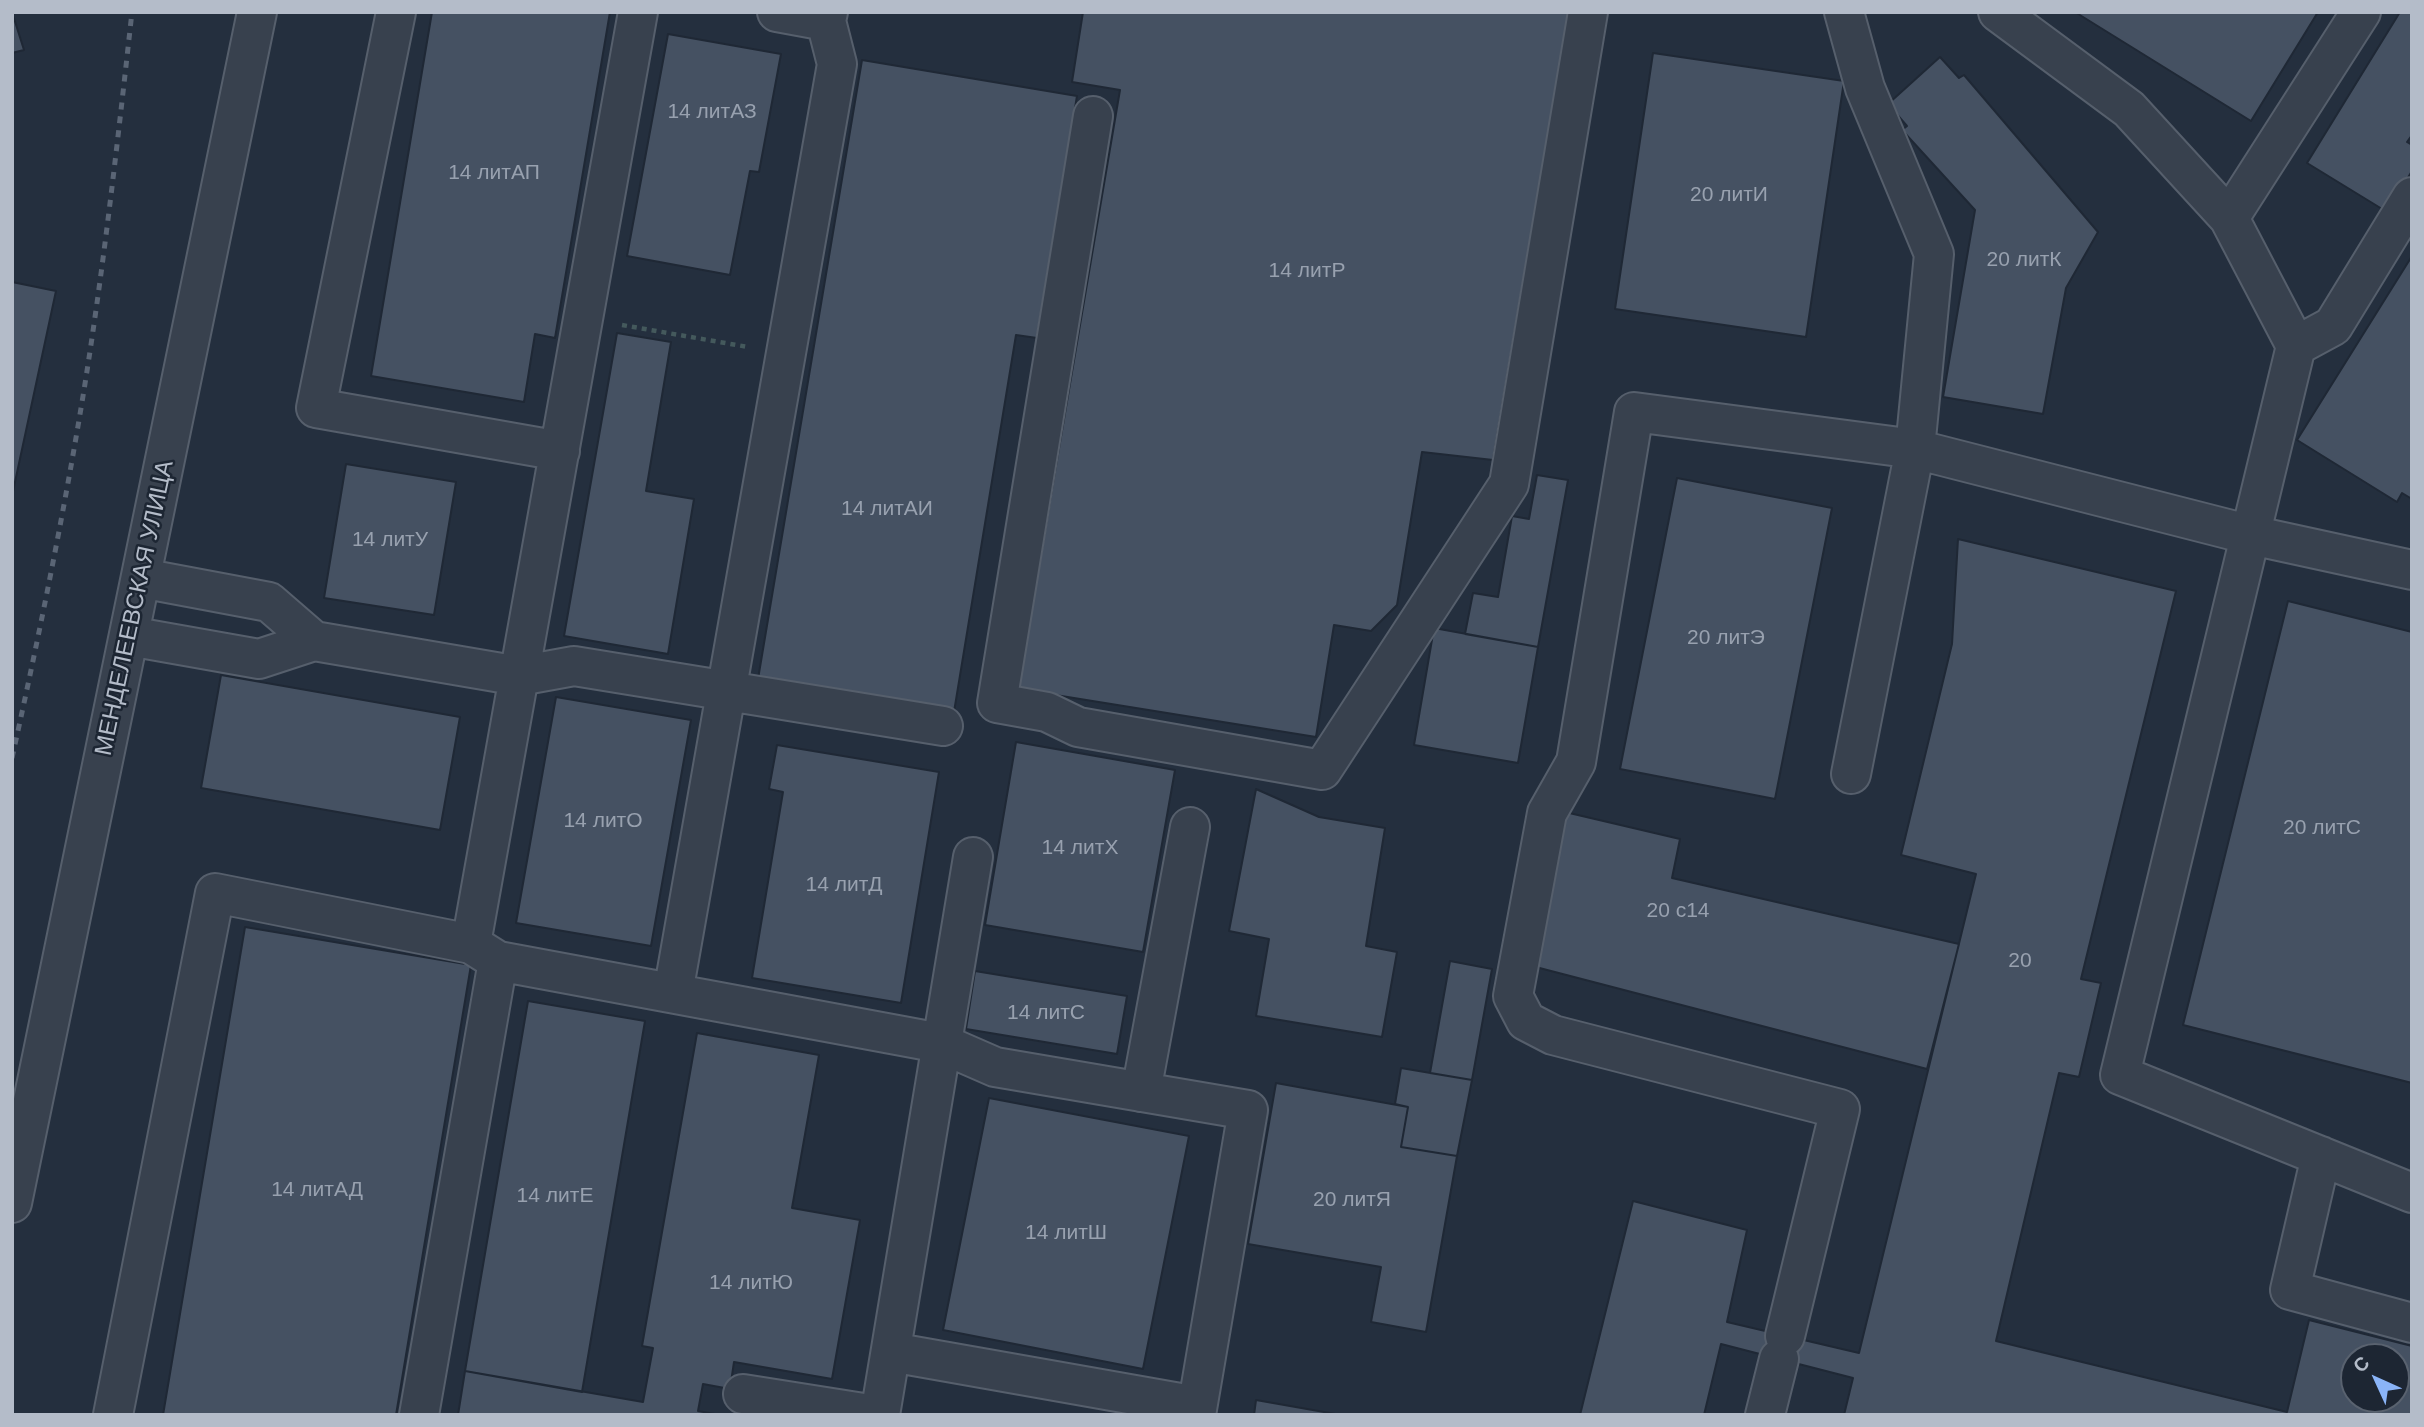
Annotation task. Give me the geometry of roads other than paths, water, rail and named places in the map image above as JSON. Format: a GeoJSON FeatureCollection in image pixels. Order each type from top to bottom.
{"type":"FeatureCollection","features":[{"type":"Feature","properties":{"kind":"street","name":"МЕНДЕЛЕЕВСКАЯ УЛИЦА"},"geometry":{"type":"LineString","coordinates":[[12,1203],[257,12]]}},
{"type":"Feature","properties":{"kind":"street"},"geometry":{"type":"LineString","coordinates":[[396,12],[316,408],[560,451]]}},
{"type":"Feature","properties":{"kind":"street"},"geometry":{"type":"LineString","coordinates":[[419,1415],[485,952],[519,676],[638,12]]}},
{"type":"Feature","properties":{"kind":"street"},"geometry":{"type":"LineString","coordinates":[[673,993],[838,64],[827,16],[777,12]]}},
{"type":"Feature","properties":{"kind":"street"},"geometry":{"type":"LineString","coordinates":[[1093,116],[997,703],[1047,712],[1078,727],[1322,770],[1509,484],[1588,12]]}},
{"type":"Feature","properties":{"kind":"street"},"geometry":{"type":"LineString","coordinates":[[1844,12],[1865,88],[1934,254],[1915,449],[1850,774]]}},
{"type":"Feature","properties":{"kind":"street"},"geometry":{"type":"LineString","coordinates":[[1998,12],[2129,109],[2229,218],[2296,346],[2120,1075],[2412,1193]]}},
{"type":"Feature","properties":{"kind":"street"},"geometry":{"type":"LineString","coordinates":[[2229,218],[2361,12]]}},
{"type":"Feature","properties":{"kind":"street"},"geometry":{"type":"LineString","coordinates":[[2296,346],[2333,326],[2412,197]]}},
{"type":"Feature","properties":{"kind":"street"},"geometry":{"type":"LineString","coordinates":[[1765,1415],[1840,1109],[1553,1035],[1526,1021],[1513,996],[1547,813],[1576,762],[1634,412],[1915,449],[2251,534],[2412,570]]}},
{"type":"Feature","properties":{"kind":"street"},"geometry":{"type":"LineString","coordinates":[[141,578],[268,602],[314,641]]}},
{"type":"Feature","properties":{"kind":"street"},"geometry":{"type":"LineString","coordinates":[[129,636],[259,659],[314,641],[519,676],[573,666],[943,726]]}},
{"type":"Feature","properties":{"kind":"street"},"geometry":{"type":"LineString","coordinates":[[1141,1092],[1190,827]]}},
{"type":"Feature","properties":{"kind":"street"},"geometry":{"type":"LineString","coordinates":[[743,1394],[878,1415],[891,1352],[972,857]]}},
{"type":"Feature","properties":{"kind":"street"},"geometry":{"type":"LineString","coordinates":[[113,1415],[215,893],[673,993],[940,1043],[995,1067],[1248,1111],[1196,1410],[891,1352]]}},
{"type":"Feature","properties":{"kind":"street"},"geometry":{"type":"LineString","coordinates":[[2321,1156],[2290,1290],[2412,1323]]}},
{"type":"Feature","properties":{"kind":"railway"},"geometry":{"type":"LineString","coordinates":[[12,758],[51,574],[84,390],[132,12]]}}]}
